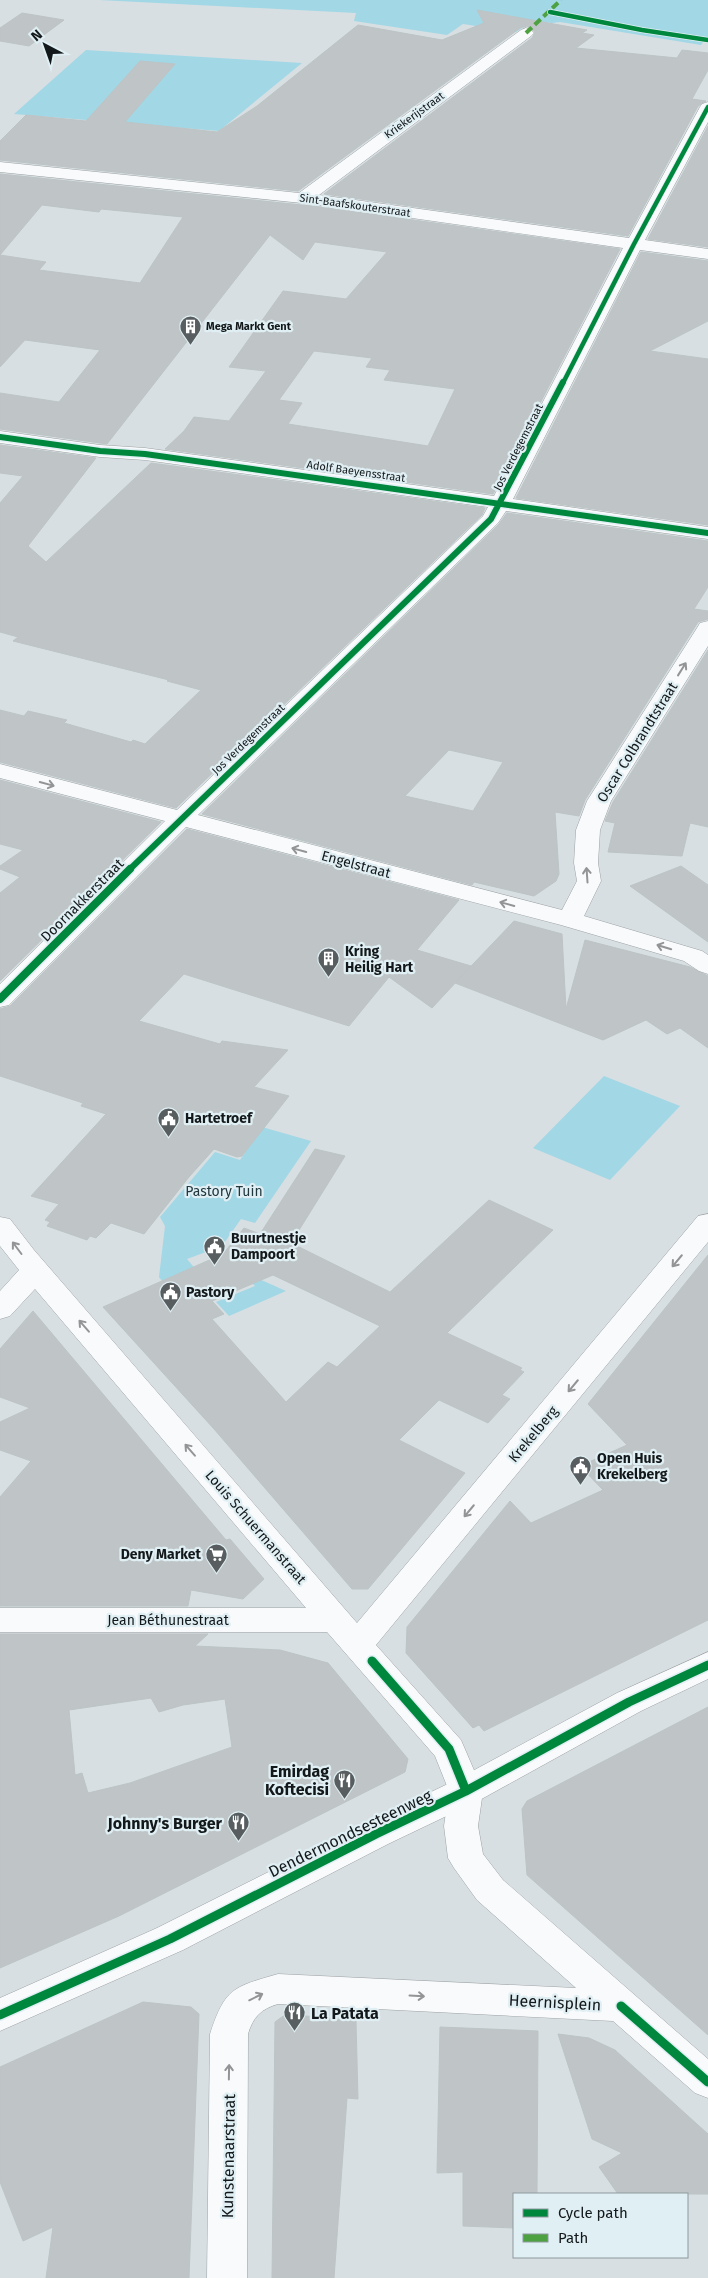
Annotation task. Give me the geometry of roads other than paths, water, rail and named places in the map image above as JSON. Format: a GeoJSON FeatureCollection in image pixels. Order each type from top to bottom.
{"type":"FeatureCollection","features":[{"type":"Feature","properties":{"kind":"street","name":"Kriekerijstraat"},"geometry":{"type":"LineString","coordinates":[[303,198],[526,33]]}},
{"type":"Feature","properties":{"kind":"street","name":"Jos Verdegemstraat"},"geometry":{"type":"LineString","coordinates":[[181,820],[491,519],[634,244],[708,107]]}},
{"type":"Feature","properties":{"kind":"street","name":"Sint-Baafskouterstraat"},"geometry":{"type":"LineString","coordinates":[[0,167],[303,198],[708,254]]}},
{"type":"Feature","properties":{"kind":"street","name":"Adolf Baeyensstraat"},"geometry":{"type":"LineString","coordinates":[[0,437],[100,451],[145,454],[708,533]]}},
{"type":"Feature","properties":{"kind":"street","name":"Oscar Colbrandtstraat"},"geometry":{"type":"LineString","coordinates":[[570,920],[589,881],[586,863],[588,830],[599,801],[708,628]]}},
{"type":"Feature","properties":{"kind":"street","name":"Engelstraat"},"geometry":{"type":"LineString","coordinates":[[0,771],[181,820],[570,920],[693,956],[708,966]]}},
{"type":"Feature","properties":{"kind":"street","name":"Doornakkerstraat"},"geometry":{"type":"LineString","coordinates":[[0,999],[181,820]]}},
{"type":"Feature","properties":{"kind":"street","name":"Krekelberg"},"geometry":{"type":"LineString","coordinates":[[357,1645],[708,1223]]}},
{"type":"Feature","properties":{"kind":"street","name":"Louis Schuermanstraat"},"geometry":{"type":"LineString","coordinates":[[0,1226],[335,1620],[449,1748],[466,1791]]}},
{"type":"Feature","properties":{"kind":"street"},"geometry":{"type":"LineString","coordinates":[[0,1309],[36,1270]]}},
{"type":"Feature","properties":{"kind":"street","name":"Jean Béthunestraat"},"geometry":{"type":"LineString","coordinates":[[0,1620],[335,1620]]}},
{"type":"Feature","properties":{"kind":"street","name":"Dendermondsesteenweg"},"geometry":{"type":"LineString","coordinates":[[0,2015],[170,1939],[376,1834],[466,1791],[629,1702],[708,1665]]}},
{"type":"Feature","properties":{"kind":"street","name":"Heernisplein"},"geometry":{"type":"LineString","coordinates":[[466,1791],[461,1826],[466,1858],[490,1890],[621,2006]]}},
{"type":"Feature","properties":{"kind":"street","name":"Heernisplein"},"geometry":{"type":"LineString","coordinates":[[230,2034],[236,2011],[254,1996],[278,1989],[621,2006]]}},
{"type":"Feature","properties":{"kind":"street"},"geometry":{"type":"LineString","coordinates":[[621,2006],[708,2082]]}},
{"type":"Feature","properties":{"kind":"street","name":"Kunstenaarstraat"},"geometry":{"type":"LineString","coordinates":[[227,2278],[230,2034]]}},
{"type":"Feature","properties":{"kind":"place","name":"Mega Markt Gent"},"geometry":{"type":"Point","coordinates":[190,345]}},
{"type":"Feature","properties":{"kind":"place","name":"Kring Heilig Hart"},"geometry":{"type":"Point","coordinates":[329,978]}},
{"type":"Feature","properties":{"kind":"place","name":"Hartetroef"},"geometry":{"type":"Point","coordinates":[169,1137]}},
{"type":"Feature","properties":{"kind":"place","name":"Buurtnestje Dampoort"},"geometry":{"type":"Point","coordinates":[215,1265]}},
{"type":"Feature","properties":{"kind":"place","name":"Pastory"},"geometry":{"type":"Point","coordinates":[170,1311]}},
{"type":"Feature","properties":{"kind":"place","name":"Open Huis Krekelberg"},"geometry":{"type":"Point","coordinates":[581,1485]}},
{"type":"Feature","properties":{"kind":"place","name":"Deny Market"},"geometry":{"type":"Point","coordinates":[217,1573]}},
{"type":"Feature","properties":{"kind":"place","name":"Emirdag Koftecisi"},"geometry":{"type":"Point","coordinates":[345,1799]}},
{"type":"Feature","properties":{"kind":"place","name":"Johnny's Burger"},"geometry":{"type":"Point","coordinates":[238,1842]}},
{"type":"Feature","properties":{"kind":"place","name":"La Patata"},"geometry":{"type":"Point","coordinates":[295,2032]}},
{"type":"Feature","properties":{"kind":"park label","name":"Pastory Tuin"},"geometry":{"type":"Point","coordinates":[224,1191]}}]}
